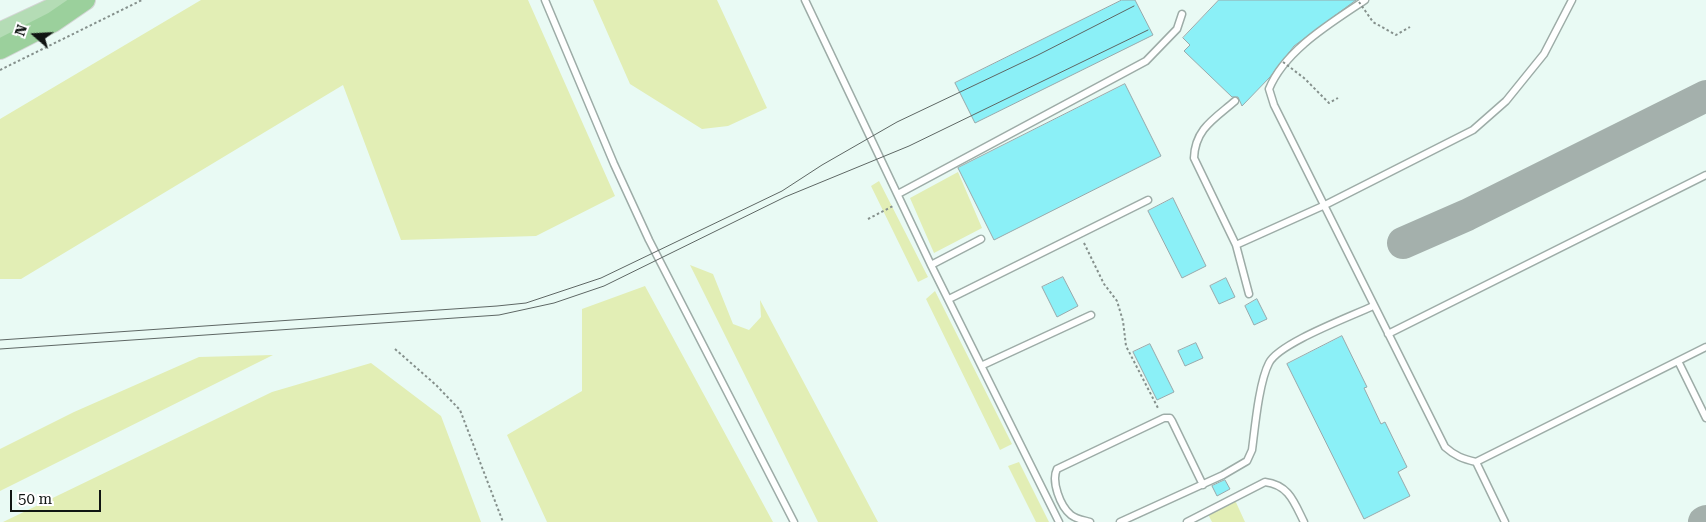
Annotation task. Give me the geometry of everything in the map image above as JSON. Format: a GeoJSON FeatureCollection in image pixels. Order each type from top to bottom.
{"type":"FeatureCollection","features":[{"type":"Feature","properties":{"kind":"highway"},"geometry":{"type":"LineString","coordinates":[[0,49],[53,22],[85,0]]}},
{"type":"Feature","properties":{"kind":"main road"},"geometry":{"type":"LineString","coordinates":[[0,32],[69,0]]}},
{"type":"Feature","properties":{"kind":"lane"},"geometry":{"type":"LineString","coordinates":[[545,0],[614,164],[650,240],[794,522]]}},
{"type":"Feature","properties":{"kind":"lane"},"geometry":{"type":"LineString","coordinates":[[805,0],[931,265],[983,366],[1059,522]]}},
{"type":"Feature","properties":{"kind":"lane"},"geometry":{"type":"LineString","coordinates":[[1236,245],[1325,205],[1473,130],[1506,101],[1544,54],[1572,0]]}},
{"type":"Feature","properties":{"kind":"lane"},"geometry":{"type":"LineString","coordinates":[[1362,1],[1294,54],[1275,74],[1269,89],[1274,105],[1325,205],[1373,306],[1446,446],[1461,459],[1476,462],[1706,347]]}},
{"type":"Feature","properties":{"kind":"lane"},"geometry":{"type":"LineString","coordinates":[[898,194],[1146,61],[1177,29],[1182,14]]}},
{"type":"Feature","properties":{"kind":"lane"},"geometry":{"type":"LineString","coordinates":[[1234,101],[1199,132],[1194,144],[1194,158],[1236,245],[1249,294]]}},
{"type":"Feature","properties":{"kind":"lane"},"geometry":{"type":"LineString","coordinates":[[1388,334],[1706,175]]}},
{"type":"Feature","properties":{"kind":"lane"},"geometry":{"type":"LineString","coordinates":[[949,300],[1148,200]]}},
{"type":"Feature","properties":{"kind":"lane"},"geometry":{"type":"LineString","coordinates":[[931,265],[982,240]]}},
{"type":"Feature","properties":{"kind":"lane"},"geometry":{"type":"LineString","coordinates":[[1120,522],[1203,485],[1247,461],[1252,450],[1264,378],[1269,363],[1274,356],[1287,346],[1373,306]]}},
{"type":"Feature","properties":{"kind":"lane"},"geometry":{"type":"LineString","coordinates":[[983,366],[1090,315]]}},
{"type":"Feature","properties":{"kind":"lane"},"geometry":{"type":"LineString","coordinates":[[1678,362],[1706,418]]}},
{"type":"Feature","properties":{"kind":"lane"},"geometry":{"type":"LineString","coordinates":[[1090,522],[1077,519],[1068,513],[1054,485],[1057,469],[1164,418],[1170,418],[1172,421],[1203,485]]}},
{"type":"Feature","properties":{"kind":"lane"},"geometry":{"type":"LineString","coordinates":[[1476,462],[1505,522]]}},
{"type":"Feature","properties":{"kind":"lane"},"geometry":{"type":"LineString","coordinates":[[1187,522],[1198,520],[1265,482],[1276,483],[1290,493],[1304,522]]}},
{"type":"Feature","properties":{"kind":"path"},"geometry":{"type":"LineString","coordinates":[[0,70],[142,0]]}},
{"type":"Feature","properties":{"kind":"path"},"geometry":{"type":"LineString","coordinates":[[1362,1],[1373,22],[1396,35],[1410,27]]}},
{"type":"Feature","properties":{"kind":"path"},"geometry":{"type":"LineString","coordinates":[[1283,62],[1304,78],[1329,103],[1338,98]]}},
{"type":"Feature","properties":{"kind":"path"},"geometry":{"type":"LineString","coordinates":[[868,219],[901,201]]}},
{"type":"Feature","properties":{"kind":"path"},"geometry":{"type":"LineString","coordinates":[[1079,234],[1104,284],[1116,302],[1123,321],[1126,346],[1164,418]]}},
{"type":"Feature","properties":{"kind":"path"},"geometry":{"type":"LineString","coordinates":[[395,349],[436,385],[460,410],[503,522]]}},
{"type":"Feature","properties":{"kind":"green space"},"geometry":{"type":"Polygon","coordinates":[[[201,0],[528,0],[615,196],[536,236],[401,240],[343,85],[21,279],[0,279],[0,119],[201,0]]]}},
{"type":"Feature","properties":{"kind":"green space"},"geometry":{"type":"Polygon","coordinates":[[[593,0],[717,0],[767,108],[728,126],[702,129],[630,84],[593,0]]]}},
{"type":"Feature","properties":{"kind":"green space"},"geometry":{"type":"Polygon","coordinates":[[[958,172],[982,228],[934,253],[910,198],[958,172]]]}},
{"type":"Feature","properties":{"kind":"green space"},"geometry":{"type":"Polygon","coordinates":[[[879,181],[928,277],[918,282],[871,186],[879,181]]]}},
{"type":"Feature","properties":{"kind":"green space"},"geometry":{"type":"Polygon","coordinates":[[[690,265],[713,274],[733,324],[749,330],[761,317],[760,300],[878,522],[818,522],[690,265]]]}},
{"type":"Feature","properties":{"kind":"green space"},"geometry":{"type":"Polygon","coordinates":[[[645,286],[773,522],[547,522],[507,435],[582,391],[582,309],[645,286]]]}},
{"type":"Feature","properties":{"kind":"green space"},"geometry":{"type":"Polygon","coordinates":[[[935,291],[1012,444],[1000,450],[926,299],[935,291]]]}},
{"type":"Feature","properties":{"kind":"green space"},"geometry":{"type":"Polygon","coordinates":[[[273,355],[0,491],[0,449],[74,412],[199,357],[273,355]]]}},
{"type":"Feature","properties":{"kind":"green space"},"geometry":{"type":"Polygon","coordinates":[[[371,363],[441,416],[481,522],[3,522],[272,392],[371,363]]]}},
{"type":"Feature","properties":{"kind":"green space"},"geometry":{"type":"Polygon","coordinates":[[[1019,462],[1049,522],[1036,522],[1008,466],[1019,462]]]}},
{"type":"Feature","properties":{"kind":"green space"},"geometry":{"type":"Polygon","coordinates":[[[1234,498],[1245,522],[1212,522],[1207,512],[1234,498]]]}},
{"type":"Feature","properties":{"kind":"building"},"geometry":{"type":"Polygon","coordinates":[[[1122,0],[1135,0],[1153,35],[975,123],[955,83],[1122,0]]]}},
{"type":"Feature","properties":{"kind":"building"},"geometry":{"type":"Polygon","coordinates":[[[1219,0],[1356,0],[1294,46],[1270,77],[1242,106],[1238,97],[1232,97],[1184,51],[1190,45],[1183,38],[1219,0]]]}},
{"type":"Feature","properties":{"kind":"building"},"geometry":{"type":"Polygon","coordinates":[[[1125,84],[1161,156],[994,240],[958,168],[1125,84]]]}},
{"type":"Feature","properties":{"kind":"building"},"geometry":{"type":"Polygon","coordinates":[[[1173,198],[1206,266],[1182,278],[1148,211],[1173,198]]]}},
{"type":"Feature","properties":{"kind":"building"},"geometry":{"type":"Polygon","coordinates":[[[1063,277],[1078,306],[1057,317],[1042,287],[1063,277]]]}},
{"type":"Feature","properties":{"kind":"building"},"geometry":{"type":"Polygon","coordinates":[[[1226,278],[1235,297],[1219,304],[1210,286],[1226,278]]]}},
{"type":"Feature","properties":{"kind":"building"},"geometry":{"type":"Polygon","coordinates":[[[1257,299],[1267,319],[1254,325],[1245,306],[1257,299]]]}},
{"type":"Feature","properties":{"kind":"building"},"geometry":{"type":"Polygon","coordinates":[[[1342,336],[1367,387],[1364,388],[1381,424],[1385,422],[1407,467],[1398,472],[1410,496],[1364,519],[1287,364],[1342,336]]]}},
{"type":"Feature","properties":{"kind":"building"},"geometry":{"type":"Polygon","coordinates":[[[1196,343],[1203,358],[1185,366],[1178,351],[1196,343]]]}},
{"type":"Feature","properties":{"kind":"building"},"geometry":{"type":"Polygon","coordinates":[[[1150,344],[1174,392],[1157,400],[1133,352],[1150,344]]]}},
{"type":"Feature","properties":{"kind":"building"},"geometry":{"type":"Polygon","coordinates":[[[1225,480],[1230,489],[1217,496],[1212,486],[1225,480]]]}},
{"type":"Feature","properties":{"kind":"taxiway"},"geometry":{"type":"LineString","coordinates":[[1403,243],[1467,215],[1706,96]]}},
{"type":"Feature","properties":{"kind":"tram line"},"geometry":{"type":"LineString","coordinates":[[0,340],[526,303],[601,278],[782,191],[822,165],[897,122],[1038,55],[1134,6]]}},
{"type":"Feature","properties":{"kind":"tram line"},"geometry":{"type":"LineString","coordinates":[[0,349],[499,315],[554,303],[604,286],[785,197],[909,146],[1148,30]]}}]}
